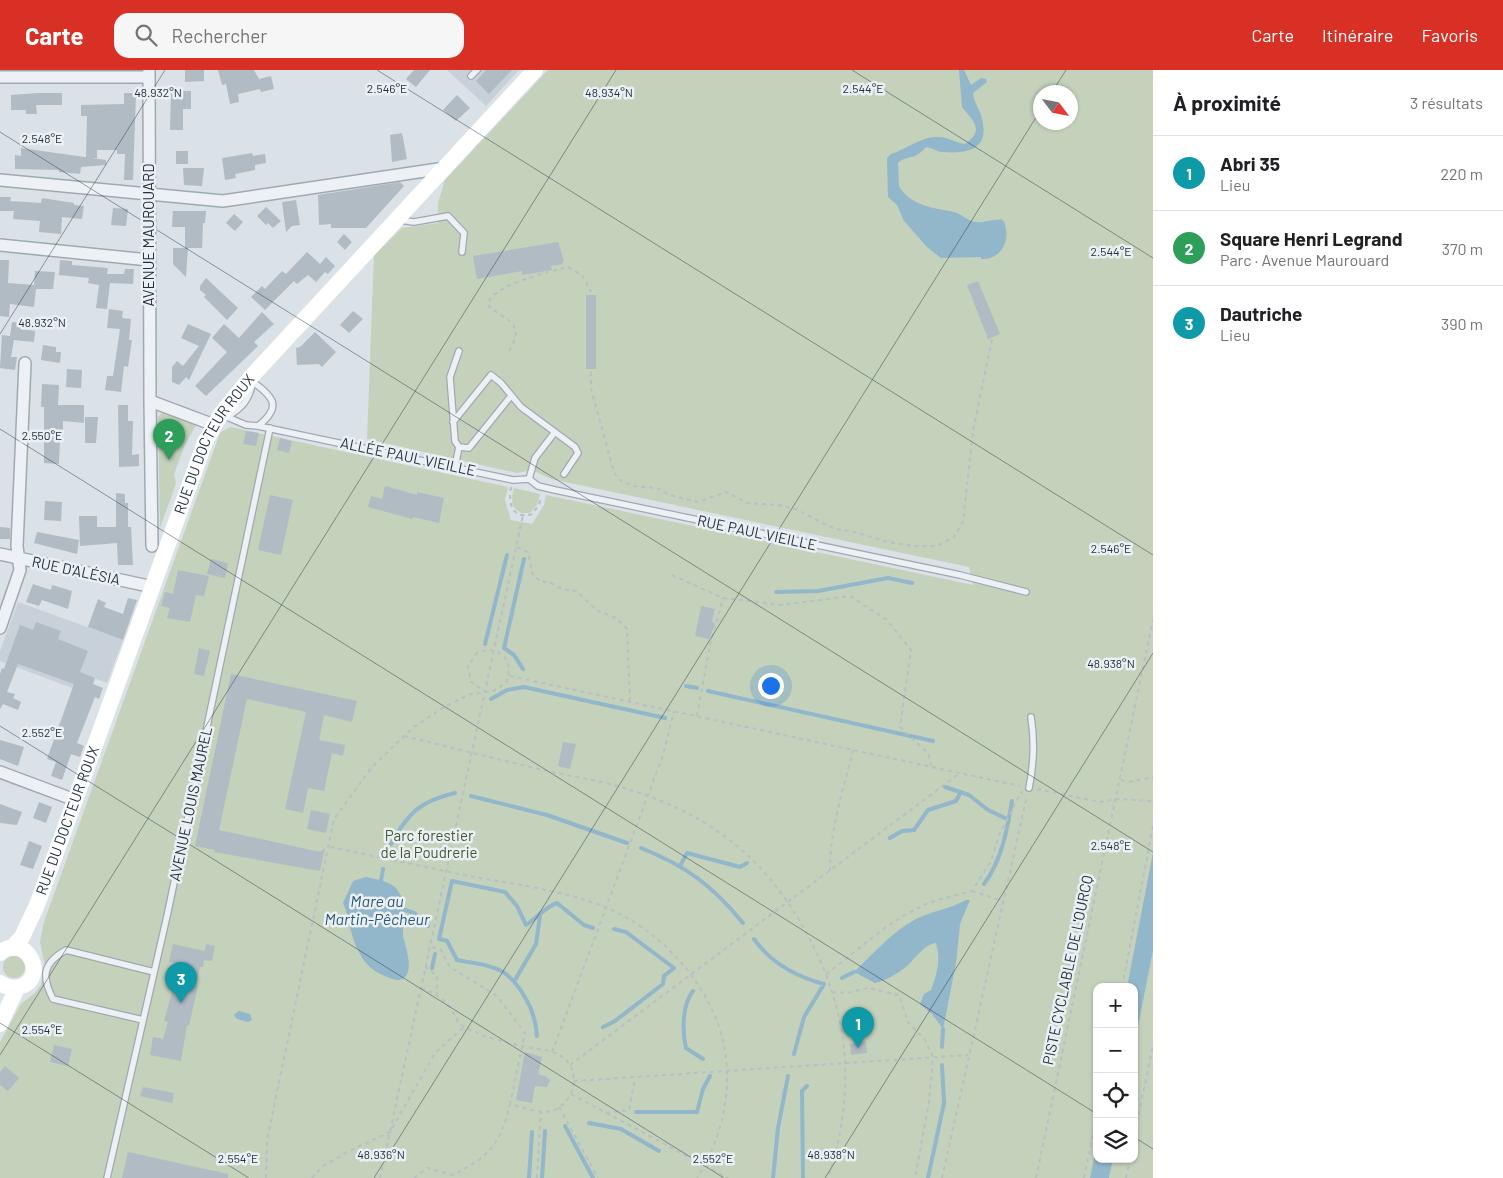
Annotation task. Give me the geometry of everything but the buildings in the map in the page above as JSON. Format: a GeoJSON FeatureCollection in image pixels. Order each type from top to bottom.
{"type":"FeatureCollection","features":[{"type":"Feature","properties":{"kind":"main road","name":"RUE DU DOCTEUR ROUX"},"geometry":{"type":"LineString","coordinates":[[6,950],[22,937],[38,905],[205,442],[252,380],[535,70]]}},
{"type":"Feature","properties":{"kind":"main road","name":"RUE DU DOCTEUR ROUX"},"geometry":{"type":"LineString","coordinates":[[30,955],[38,905]]}},
{"type":"Feature","properties":{"kind":"main road"},"geometry":{"type":"LineString","coordinates":[[0,996],[0,985],[17,988],[40,973],[30,955],[24,950],[6,950]]}},
{"type":"Feature","properties":{"kind":"main road"},"geometry":{"type":"LineString","coordinates":[[0,1024],[17,988]]}},
{"type":"Feature","properties":{"kind":"street"},"geometry":{"type":"LineString","coordinates":[[0,77],[149,74]]}},
{"type":"Feature","properties":{"kind":"street","name":"AVENUE MAUROUARD"},"geometry":{"type":"LineString","coordinates":[[149,74],[152,546]]}},
{"type":"Feature","properties":{"kind":"street"},"geometry":{"type":"LineString","coordinates":[[0,180],[223,201],[445,168]]}},
{"type":"Feature","properties":{"kind":"street"},"geometry":{"type":"LineString","coordinates":[[0,245],[149,260]]}},
{"type":"Feature","properties":{"kind":"street"},"geometry":{"type":"LineString","coordinates":[[0,628],[17,578],[19,558],[17,546],[25,363]]}},
{"type":"Feature","properties":{"kind":"street"},"geometry":{"type":"LineString","coordinates":[[150,401],[221,419]]}},
{"type":"Feature","properties":{"kind":"street","name":"RUE D'ALÉSIA"},"geometry":{"type":"LineString","coordinates":[[0,554],[153,587]]}},
{"type":"Feature","properties":{"kind":"street"},"geometry":{"type":"LineString","coordinates":[[0,772],[75,800]]}},
{"type":"Feature","properties":{"kind":"lane"},"geometry":{"type":"LineString","coordinates":[[471,76],[477,70]]}},
{"type":"Feature","properties":{"kind":"lane"},"geometry":{"type":"LineString","coordinates":[[397,220],[414,222],[448,216],[464,233],[462,252]]}},
{"type":"Feature","properties":{"kind":"lane"},"geometry":{"type":"LineString","coordinates":[[455,468],[459,447],[455,441],[450,377],[459,350]]}},
{"type":"Feature","properties":{"kind":"lane"},"geometry":{"type":"LineString","coordinates":[[453,422],[490,375],[502,383],[521,407],[575,447],[578,453],[564,474]]}},
{"type":"Feature","properties":{"kind":"lane"},"geometry":{"type":"LineString","coordinates":[[252,380],[269,394],[273,401],[273,409],[267,419],[258,426]]}},
{"type":"Feature","properties":{"kind":"lane"},"geometry":{"type":"LineString","coordinates":[[459,447],[469,448],[511,396]]}},
{"type":"Feature","properties":{"kind":"lane","name":"ALLÉE PAUL VIEILLE"},"geometry":{"type":"LineString","coordinates":[[221,419],[513,480],[529,480],[555,490]]}},
{"type":"Feature","properties":{"kind":"lane","name":"AVENUE LOUIS MAUREL"},"geometry":{"type":"LineString","coordinates":[[108,1178],[270,428]]}},
{"type":"Feature","properties":{"kind":"lane"},"geometry":{"type":"LineString","coordinates":[[529,480],[535,458],[555,432]]}},
{"type":"Feature","properties":{"kind":"lane","name":"RUE PAUL VIEILLE"},"geometry":{"type":"LineString","coordinates":[[555,490],[960,575],[1026,592]]}},
{"type":"Feature","properties":{"kind":"lane"},"geometry":{"type":"LineString","coordinates":[[1029,788],[1035,740],[1031,717]]}},
{"type":"Feature","properties":{"kind":"lane"},"geometry":{"type":"LineString","coordinates":[[143,1020],[54,999],[40,973],[53,957],[66,950],[154,972]]}},
{"type":"Feature","properties":{"kind":"path"},"geometry":{"type":"LineString","coordinates":[[509,351],[514,342],[515,329],[512,321],[488,305],[489,299],[494,294],[521,280],[568,267],[582,274],[591,292]]}},
{"type":"Feature","properties":{"kind":"path"},"geometry":{"type":"LineString","coordinates":[[590,372],[591,389],[614,472],[624,483],[645,488],[657,488],[670,495],[698,502],[726,492],[747,502],[778,505],[795,510],[835,529],[851,531],[888,542],[914,546],[937,546],[954,537],[963,522],[973,430],[992,339]]}},
{"type":"Feature","properties":{"kind":"path"},"geometry":{"type":"LineString","coordinates":[[513,480],[509,499],[510,508],[523,515],[536,510],[544,487]]}},
{"type":"Feature","properties":{"kind":"path"},"geometry":{"type":"LineString","coordinates":[[380,1178],[523,515]]}},
{"type":"Feature","properties":{"kind":"path"},"geometry":{"type":"LineString","coordinates":[[516,547],[528,552],[533,576],[542,582],[549,582],[562,589],[576,591],[598,611],[616,618],[627,630],[629,644],[627,678],[630,702]]}},
{"type":"Feature","properties":{"kind":"path"},"geometry":{"type":"LineString","coordinates":[[672,575],[723,598],[782,605],[850,596],[887,620],[911,650],[900,727],[928,753],[932,767]]}},
{"type":"Feature","properties":{"kind":"path"},"geometry":{"type":"LineString","coordinates":[[697,716],[710,646],[723,598]]}},
{"type":"Feature","properties":{"kind":"path","name":"PISTE CYCLABLE DE L'OURCQ"},"geometry":{"type":"LineString","coordinates":[[1036,1178],[1153,620]]}},
{"type":"Feature","properties":{"kind":"path"},"geometry":{"type":"LineString","coordinates":[[266,1178],[267,1140],[334,819],[372,767],[404,736],[446,706],[471,694],[500,688],[510,676],[510,667],[507,659],[501,652],[493,649],[477,653],[468,666],[471,682],[484,691]]}},
{"type":"Feature","properties":{"kind":"path"},"geometry":{"type":"LineString","coordinates":[[510,676],[1024,787],[999,835],[991,861],[972,891]]}},
{"type":"Feature","properties":{"kind":"path"},"geometry":{"type":"LineString","coordinates":[[552,1052],[663,755],[674,711]]}},
{"type":"Feature","properties":{"kind":"path"},"geometry":{"type":"LineString","coordinates":[[404,736],[606,783],[648,796],[695,816],[737,845],[756,862],[789,901],[810,939],[826,974],[840,1023],[845,1062],[846,1105],[839,1146],[828,1178]]}},
{"type":"Feature","properties":{"kind":"path"},"geometry":{"type":"LineString","coordinates":[[830,871],[830,842],[834,817],[853,750]]}},
{"type":"Feature","properties":{"kind":"path"},"geometry":{"type":"LineString","coordinates":[[570,1065],[960,773]]}},
{"type":"Feature","properties":{"kind":"path"},"geometry":{"type":"LineString","coordinates":[[1120,780],[1128,782],[1153,777]]}},
{"type":"Feature","properties":{"kind":"path"},"geometry":{"type":"LineString","coordinates":[[942,1178],[968,1054],[1029,788],[1100,802],[1117,799],[1153,801]]}},
{"type":"Feature","properties":{"kind":"path"},"geometry":{"type":"LineString","coordinates":[[1123,983],[1153,826]]}},
{"type":"Feature","properties":{"kind":"path"},"geometry":{"type":"LineString","coordinates":[[328,847],[542,891],[606,907],[653,936],[673,954],[690,975],[716,1018],[724,1044],[727,1070],[722,1120],[704,1165],[696,1178]]}},
{"type":"Feature","properties":{"kind":"path"},"geometry":{"type":"LineString","coordinates":[[826,974],[853,955],[885,927],[921,906],[972,891],[1003,900]]}},
{"type":"Feature","properties":{"kind":"path"},"geometry":{"type":"LineString","coordinates":[[414,1178],[427,1168],[453,1175],[478,1162],[497,1143],[505,1126],[525,1033],[497,996],[450,968],[441,950],[430,946]]}},
{"type":"Feature","properties":{"kind":"path"},"geometry":{"type":"LineString","coordinates":[[425,966],[437,976],[437,995]]}},
{"type":"Feature","properties":{"kind":"path"},"geometry":{"type":"LineString","coordinates":[[421,988],[437,995],[450,1007],[456,1020],[464,1027],[522,1046],[552,1052],[564,1058],[570,1065],[574,1081],[571,1094],[559,1107],[550,1111],[541,1111],[510,1104]]}},
{"type":"Feature","properties":{"kind":"path"},"geometry":{"type":"LineString","coordinates":[[832,992],[847,993],[868,988],[899,995],[908,1022],[925,1040],[933,1057],[929,1102],[915,1178]]}},
{"type":"Feature","properties":{"kind":"path"},"geometry":{"type":"LineString","coordinates":[[312,1178],[323,1166],[357,1147],[390,1132],[435,1053],[464,1027]]}},
{"type":"Feature","properties":{"kind":"path"},"geometry":{"type":"LineString","coordinates":[[1138,1118],[1153,1045]]}},
{"type":"Feature","properties":{"kind":"path"},"geometry":{"type":"LineString","coordinates":[[574,1081],[968,1054]]}},
{"type":"Feature","properties":{"kind":"path"},"geometry":{"type":"LineString","coordinates":[[606,1113],[628,1110],[636,1077]]}},
{"type":"Feature","properties":{"kind":"path"},"geometry":{"type":"LineString","coordinates":[[571,1094],[728,1178]]}},
{"type":"Feature","properties":{"kind":"path"},"geometry":{"type":"LineString","coordinates":[[559,1107],[598,1178]]}},
{"type":"Feature","properties":{"kind":"path"},"geometry":{"type":"LineString","coordinates":[[537,1178],[541,1111]]}},
{"type":"Feature","properties":{"kind":"path"},"geometry":{"type":"LineString","coordinates":[[1084,1178],[1096,1118]]}},
{"type":"Feature","properties":{"kind":"path"},"geometry":{"type":"LineString","coordinates":[[1126,1178],[1129,1163]]}},
{"type":"Feature","properties":{"kind":"shaded area"},"geometry":{"type":"Polygon","coordinates":[[[447,70],[519,70],[486,106],[447,70]]]}},
{"type":"Feature","properties":{"kind":"shaded area"},"geometry":{"type":"Polygon","coordinates":[[[18,602],[123,640],[107,683],[86,675],[80,691],[0,661],[0,651],[18,602]]]}},
{"type":"Feature","properties":{"kind":"green space","name":"Parc forestier de la Poudrerie"},"geometry":{"type":"Polygon","coordinates":[[[548,70],[1153,70],[1153,852],[1128,983],[1093,983],[1093,1163],[1090,1178],[0,1178],[0,1042],[21,1004],[35,993],[41,985],[45,966],[40,942],[44,922],[220,433],[230,427],[508,487],[505,500],[511,520],[532,524],[544,505],[546,495],[973,585],[969,567],[551,479],[532,470],[517,473],[367,439],[374,255],[402,228],[438,223],[438,203],[445,180],[548,70]]]}},
{"type":"Feature","properties":{"kind":"green space"},"geometry":{"type":"Polygon","coordinates":[[[163,412],[196,425],[184,447],[174,474],[176,483],[160,528],[158,417],[163,412]]]}},
{"type":"Feature","properties":{"kind":"green space"},"geometry":{"type":"Polygon","coordinates":[[[514,488],[540,494],[537,505],[530,513],[522,513],[513,506],[514,488]]]}},
{"type":"Feature","properties":{"kind":"green space"},"geometry":{"type":"Polygon","coordinates":[[[1153,951],[1153,1178],[1109,1178],[1112,1163],[1138,1163],[1138,1027],[1153,951]]]}},
{"type":"Feature","properties":{"kind":"green space"},"geometry":{"type":"Polygon","coordinates":[[[14,956],[22,959],[25,967],[22,975],[14,978],[6,975],[3,967],[6,959],[14,956]]]}},
{"type":"Feature","properties":{"kind":"water"},"geometry":{"type":"Polygon","coordinates":[[[959,70],[964,70],[971,85],[981,78],[986,79],[987,82],[973,93],[984,130],[979,144],[967,151],[959,152],[941,152],[926,147],[918,155],[898,163],[899,186],[909,198],[923,205],[957,213],[973,221],[1003,220],[1006,227],[1004,246],[995,256],[989,258],[941,258],[927,247],[904,221],[897,205],[888,197],[887,158],[891,154],[932,137],[942,137],[965,144],[975,134],[975,125],[962,107],[959,70]]]}},
{"type":"Feature","properties":{"kind":"water"},"geometry":{"type":"Polygon","coordinates":[[[1153,852],[1153,951],[1138,1027],[1138,983],[1128,983],[1153,852]]]}},
{"type":"Feature","properties":{"kind":"water","name":"Mare au Martin-Pêcheur"},"geometry":{"type":"Polygon","coordinates":[[[366,877],[392,885],[403,900],[405,908],[403,935],[409,967],[404,978],[396,980],[370,967],[362,958],[354,941],[343,903],[353,881],[366,877]]]}},
{"type":"Feature","properties":{"kind":"water"},"geometry":{"type":"Polygon","coordinates":[[[970,900],[960,924],[956,963],[943,1029],[933,1015],[920,1004],[924,994],[931,990],[937,973],[938,955],[936,943],[924,949],[899,972],[879,982],[875,983],[854,972],[884,943],[908,924],[922,916],[954,906],[970,900]]]}},
{"type":"Feature","properties":{"kind":"water"},"geometry":{"type":"Polygon","coordinates":[[[239,1011],[250,1014],[252,1020],[248,1022],[237,1019],[234,1015],[239,1011]]]}},
{"type":"Feature","properties":{"kind":"water"},"geometry":{"type":"Polygon","coordinates":[[[1093,1163],[1112,1163],[1109,1178],[1090,1178],[1093,1163]]]}},
{"type":"Feature","properties":{"kind":"waterway"},"geometry":{"type":"LineString","coordinates":[[485,644],[507,555]]}},
{"type":"Feature","properties":{"kind":"waterway"},"geometry":{"type":"LineString","coordinates":[[523,669],[514,655],[504,648],[524,559]]}},
{"type":"Feature","properties":{"kind":"waterway"},"geometry":{"type":"LineString","coordinates":[[776,592],[818,591],[888,578],[912,583]]}},
{"type":"Feature","properties":{"kind":"waterway"},"geometry":{"type":"LineString","coordinates":[[686,686],[697,688]]}},
{"type":"Feature","properties":{"kind":"waterway"},"geometry":{"type":"LineString","coordinates":[[491,699],[507,690],[524,687],[665,718]]}},
{"type":"Feature","properties":{"kind":"waterway"},"geometry":{"type":"LineString","coordinates":[[708,691],[933,741]]}},
{"type":"Feature","properties":{"kind":"waterway"},"geometry":{"type":"LineString","coordinates":[[945,787],[969,795],[988,810],[1009,820]]}},
{"type":"Feature","properties":{"kind":"waterway"},"geometry":{"type":"LineString","coordinates":[[890,838],[902,831],[914,830],[928,810],[956,801],[961,792]]}},
{"type":"Feature","properties":{"kind":"waterway"},"geometry":{"type":"LineString","coordinates":[[391,844],[403,824],[416,810],[433,800],[455,793]]}},
{"type":"Feature","properties":{"kind":"waterway"},"geometry":{"type":"LineString","coordinates":[[471,796],[547,815],[627,843]]}},
{"type":"Feature","properties":{"kind":"waterway"},"geometry":{"type":"LineString","coordinates":[[984,884],[999,855],[1006,834],[1012,801]]}},
{"type":"Feature","properties":{"kind":"waterway"},"geometry":{"type":"LineString","coordinates":[[641,848],[672,862],[697,878],[709,887],[743,923]]}},
{"type":"Feature","properties":{"kind":"waterway"},"geometry":{"type":"LineString","coordinates":[[680,866],[687,853],[740,867],[747,863]]}},
{"type":"Feature","properties":{"kind":"waterway"},"geometry":{"type":"LineString","coordinates":[[381,881],[383,869]]}},
{"type":"Feature","properties":{"kind":"waterway"},"geometry":{"type":"LineString","coordinates":[[537,1036],[531,1008],[512,980],[498,969],[490,966],[457,960],[447,941],[439,939],[452,881],[505,892],[517,906],[526,925],[557,903],[584,925],[593,928]]}},
{"type":"Feature","properties":{"kind":"waterway"},"geometry":{"type":"LineString","coordinates":[[405,910],[414,913],[428,926]]}},
{"type":"Feature","properties":{"kind":"waterway"},"geometry":{"type":"LineString","coordinates":[[515,980],[536,944],[540,916]]}},
{"type":"Feature","properties":{"kind":"waterway"},"geometry":{"type":"LineString","coordinates":[[603,1027],[615,1021],[663,984],[664,976],[674,968],[626,932],[614,929]]}},
{"type":"Feature","properties":{"kind":"waterway"},"geometry":{"type":"LineString","coordinates":[[754,939],[768,955],[785,968],[824,984],[804,1017],[794,1054]]}},
{"type":"Feature","properties":{"kind":"waterway"},"geometry":{"type":"LineString","coordinates":[[432,968],[435,954]]}},
{"type":"Feature","properties":{"kind":"waterway"},"geometry":{"type":"LineString","coordinates":[[842,978],[854,972]]}},
{"type":"Feature","properties":{"kind":"waterway"},"geometry":{"type":"LineString","coordinates":[[693,991],[685,1010],[686,1048],[703,1059]]}},
{"type":"Feature","properties":{"kind":"waterway"},"geometry":{"type":"LineString","coordinates":[[942,1047],[943,1029]]}},
{"type":"Feature","properties":{"kind":"waterway"},"geometry":{"type":"LineString","coordinates":[[928,1178],[944,1103],[942,1065]]}},
{"type":"Feature","properties":{"kind":"waterway"},"geometry":{"type":"LineString","coordinates":[[636,1112],[697,1112],[703,1089],[710,1076]]}},
{"type":"Feature","properties":{"kind":"waterway"},"geometry":{"type":"LineString","coordinates":[[773,1178],[778,1128],[788,1076]]}},
{"type":"Feature","properties":{"kind":"waterway"},"geometry":{"type":"LineString","coordinates":[[803,1178],[802,1091],[807,1086]]}},
{"type":"Feature","properties":{"kind":"waterway"},"geometry":{"type":"LineString","coordinates":[[589,1123],[621,1129],[659,1151]]}},
{"type":"Feature","properties":{"kind":"waterway"},"geometry":{"type":"LineString","coordinates":[[565,1126],[593,1178]]}},
{"type":"Feature","properties":{"kind":"waterway"},"geometry":{"type":"LineString","coordinates":[[542,1178],[545,1131]]}},
{"type":"Feature","properties":{"kind":"waterway"},"geometry":{"type":"LineString","coordinates":[[529,1178],[532,1132]]}},
{"type":"Feature","properties":{"kind":"place","name":"Square Henri Legrand"},"geometry":{"type":"Point","coordinates":[169,460]}},
{"type":"Feature","properties":{"kind":"place","name":"Dautriche"},"geometry":{"type":"Point","coordinates":[181,1003]}},
{"type":"Feature","properties":{"kind":"place","name":"Abri 35"},"geometry":{"type":"Point","coordinates":[858,1048]}}]}
